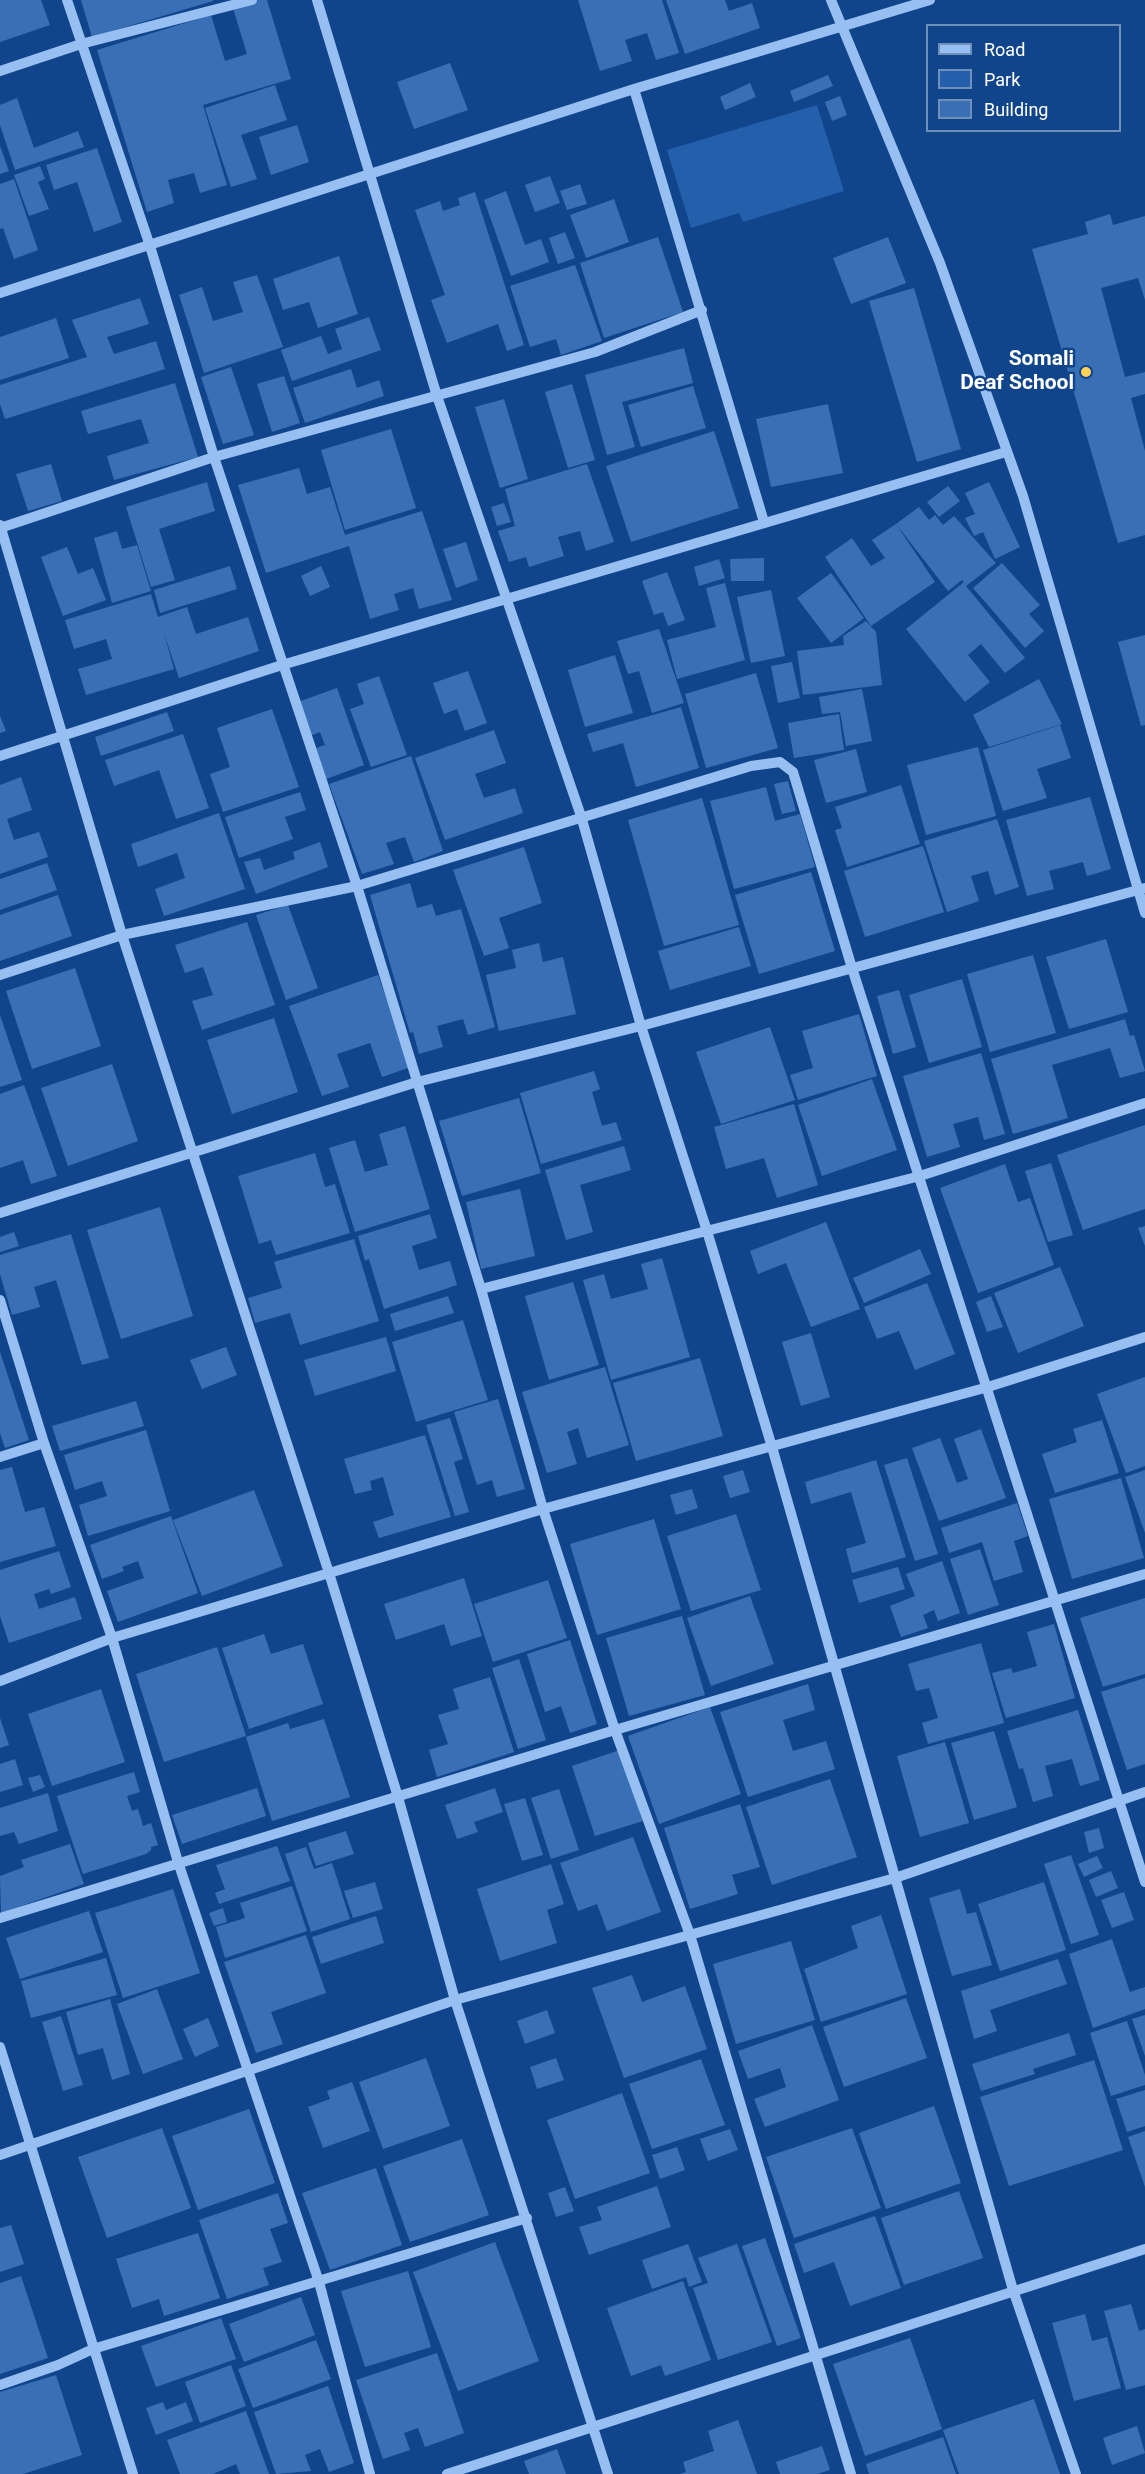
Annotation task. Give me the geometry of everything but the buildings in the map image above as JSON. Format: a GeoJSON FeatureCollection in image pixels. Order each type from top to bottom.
{"type":"FeatureCollection","features":[{"type":"Feature","properties":{"kind":"street"},"geometry":{"type":"LineString","coordinates":[[67,0],[150,246],[214,457],[282,665],[357,886],[481,1289],[543,1509],[615,1730],[690,1935],[851,2474]]}},
{"type":"Feature","properties":{"kind":"street"},"geometry":{"type":"LineString","coordinates":[[0,71],[81,44],[252,0]]}},
{"type":"Feature","properties":{"kind":"street"},"geometry":{"type":"LineString","coordinates":[[317,0],[437,396],[581,816],[641,1026],[707,1230],[772,1447],[1012,2290],[1076,2474]]}},
{"type":"Feature","properties":{"kind":"street"},"geometry":{"type":"LineString","coordinates":[[831,0],[940,263],[1023,496],[1142,889],[1145,913]]}},
{"type":"Feature","properties":{"kind":"street"},"geometry":{"type":"LineString","coordinates":[[0,293],[634,89],[930,0]]}},
{"type":"Feature","properties":{"kind":"street"},"geometry":{"type":"LineString","coordinates":[[634,89],[764,522]]}},
{"type":"Feature","properties":{"kind":"street"},"geometry":{"type":"LineString","coordinates":[[608,2474],[455,2000],[398,1797],[329,1573],[122,935],[0,527],[214,457],[595,352],[702,310]]}},
{"type":"Feature","properties":{"kind":"street"},"geometry":{"type":"LineString","coordinates":[[0,756],[282,665],[506,601],[764,522],[1006,452]]}},
{"type":"Feature","properties":{"kind":"street"},"geometry":{"type":"LineString","coordinates":[[0,975],[122,935],[357,886],[751,766],[780,762],[792,772],[852,968],[1145,1882]]}},
{"type":"Feature","properties":{"kind":"street"},"geometry":{"type":"LineString","coordinates":[[0,1213],[417,1082],[641,1026],[1142,889]]}},
{"type":"Feature","properties":{"kind":"street"},"geometry":{"type":"LineString","coordinates":[[481,1289],[920,1176],[1145,1103]]}},
{"type":"Feature","properties":{"kind":"street"},"geometry":{"type":"LineString","coordinates":[[0,1300],[44,1443],[112,1638],[178,1862],[319,2282],[370,2474]]}},
{"type":"Feature","properties":{"kind":"street"},"geometry":{"type":"LineString","coordinates":[[0,1682],[112,1638],[543,1509],[988,1387],[1145,1337]]}},
{"type":"Feature","properties":{"kind":"street"},"geometry":{"type":"LineString","coordinates":[[0,1457],[44,1443]]}},
{"type":"Feature","properties":{"kind":"street"},"geometry":{"type":"LineString","coordinates":[[0,1918],[615,1730],[1057,1602],[1145,1574]]}},
{"type":"Feature","properties":{"kind":"street"},"geometry":{"type":"LineString","coordinates":[[0,2156],[455,2000],[895,1878],[1145,1792]]}},
{"type":"Feature","properties":{"kind":"street"},"geometry":{"type":"LineString","coordinates":[[0,2047],[33,2146],[93,2349],[133,2474]]}},
{"type":"Feature","properties":{"kind":"street"},"geometry":{"type":"LineString","coordinates":[[0,2385],[58,2365],[93,2349],[527,2218]]}},
{"type":"Feature","properties":{"kind":"street"},"geometry":{"type":"LineString","coordinates":[[447,2474],[1145,2249]]}},
{"type":"Feature","properties":{"kind":"green space"},"geometry":{"type":"Polygon","coordinates":[[[817,105],[844,191],[743,222],[739,213],[691,228],[667,150],[817,105]]]}},
{"type":"Feature","properties":{"kind":"place","name":"Somali Deaf School"},"geometry":{"type":"Point","coordinates":[1086,372]}}]}
